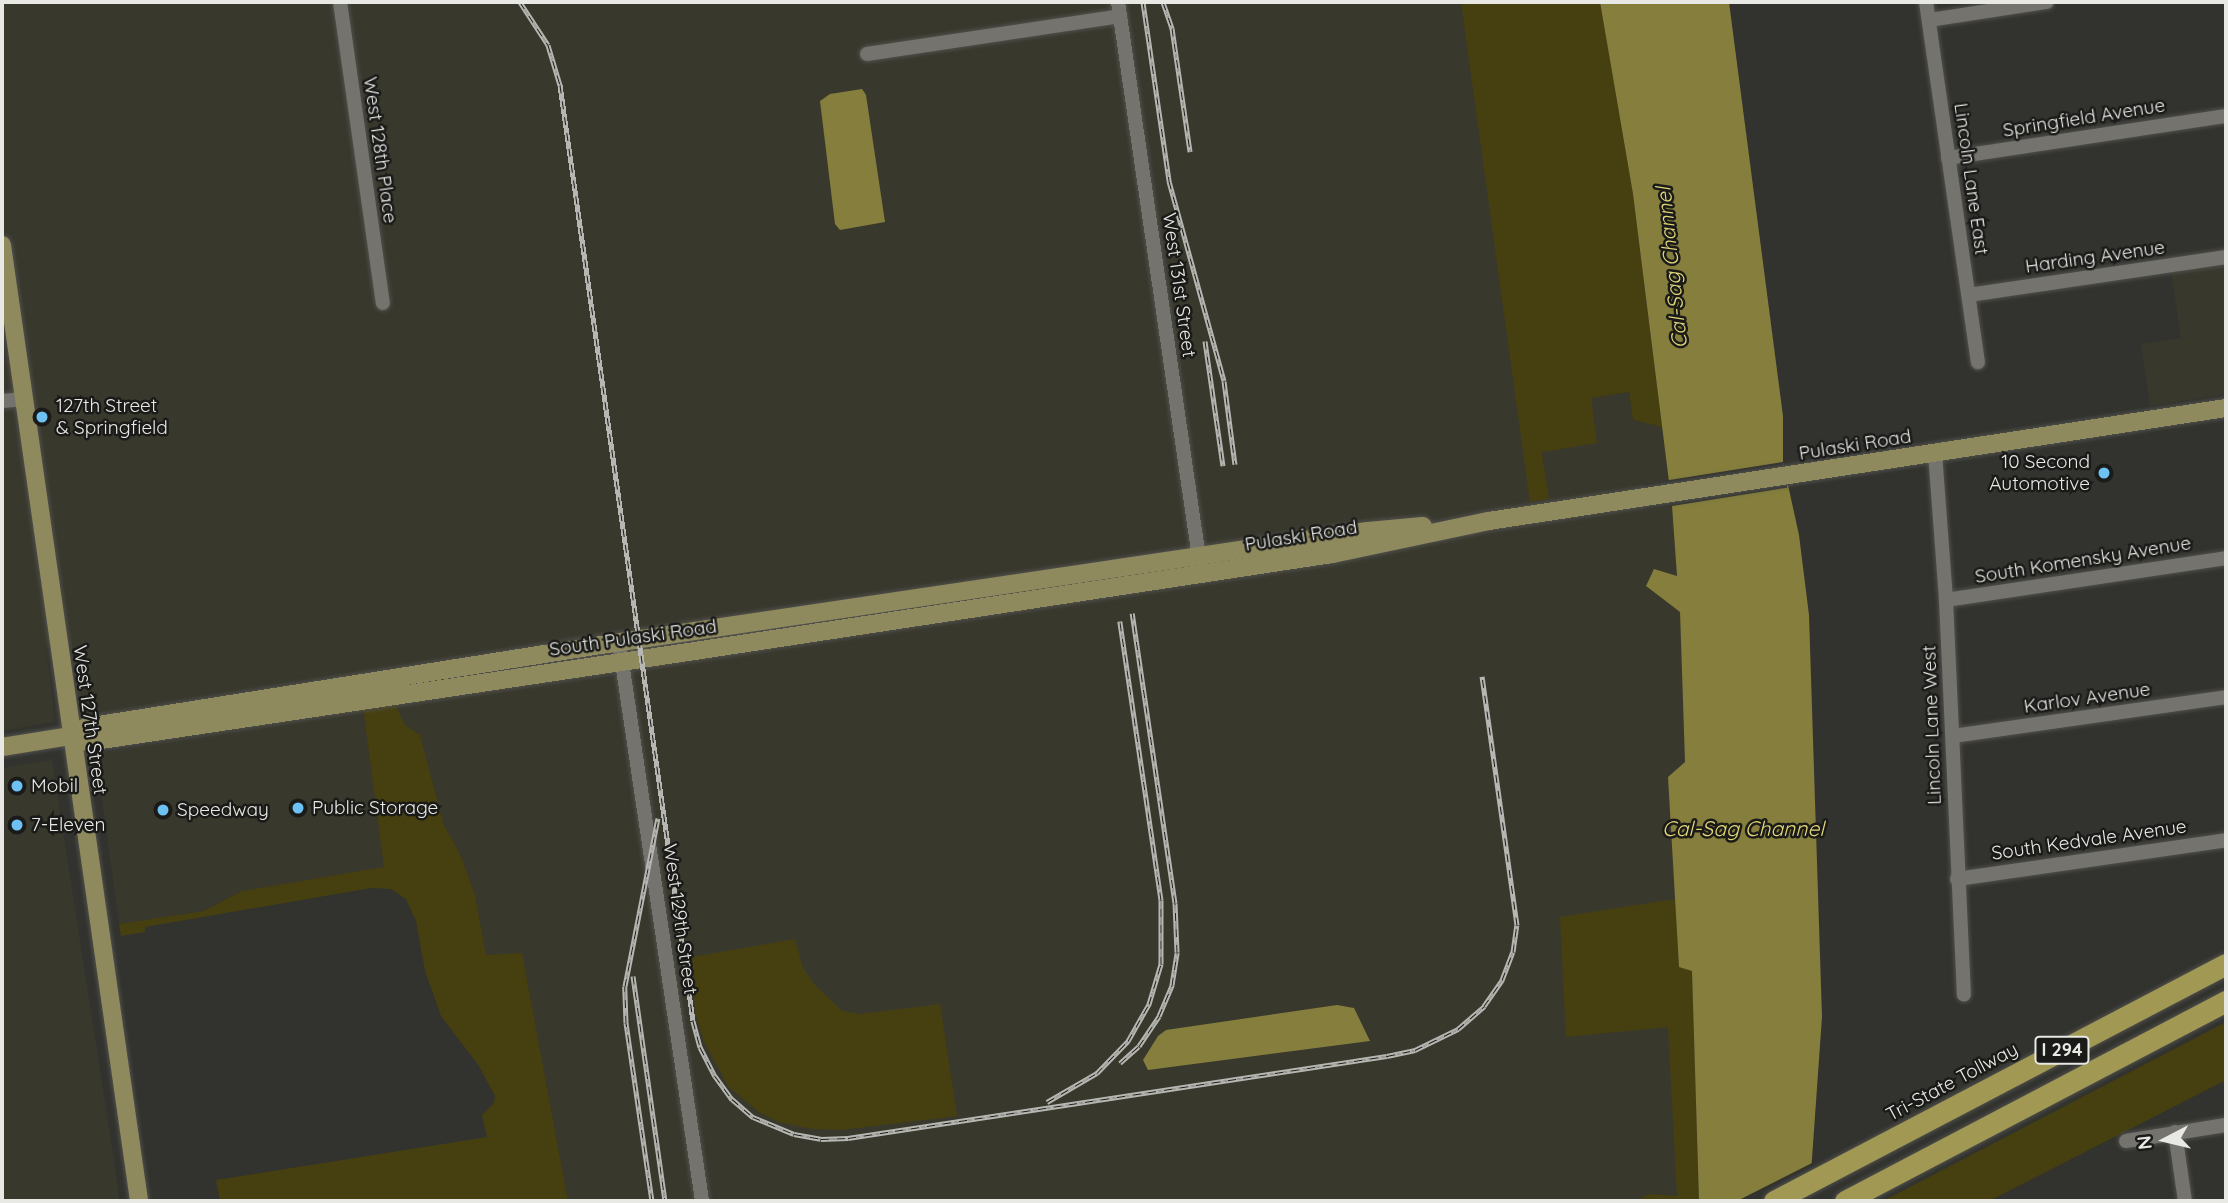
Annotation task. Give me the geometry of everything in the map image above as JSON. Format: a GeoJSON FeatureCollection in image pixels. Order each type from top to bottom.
{"type":"FeatureCollection","features":[{"type":"Feature","properties":{"kind":"highway","name":"Tri-State Tollway"},"geometry":{"type":"LineString","coordinates":[[1774,1201],[2226,964]]}},
{"type":"Feature","properties":{"kind":"highway","name":"I 294"},"geometry":{"type":"LineString","coordinates":[[1845,1201],[2226,1001]]}},
{"type":"Feature","properties":{"kind":"main road","name":"West 127th Street"},"geometry":{"type":"LineString","coordinates":[[2,245],[139,1201]]}},
{"type":"Feature","properties":{"kind":"main road","name":"Pulaski Road"},"geometry":{"type":"LineString","coordinates":[[1200,565],[1369,547],[1489,521],[2226,408]]}},
{"type":"Feature","properties":{"kind":"main road","name":"South Pulaski Road"},"geometry":{"type":"LineString","coordinates":[[2,747],[71,736],[86,727],[619,642],[1200,565]]}},
{"type":"Feature","properties":{"kind":"main road","name":"South Pulaski Road"},"geometry":{"type":"LineString","coordinates":[[71,736],[88,742],[622,661],[1200,565]]}},
{"type":"Feature","properties":{"kind":"street","name":"West 128th Place"},"geometry":{"type":"LineString","coordinates":[[340,2],[383,303]]}},
{"type":"Feature","properties":{"kind":"street","name":"Lincoln Lane East"},"geometry":{"type":"LineString","coordinates":[[1926,2],[1978,362]]}},
{"type":"Feature","properties":{"kind":"street"},"geometry":{"type":"LineString","coordinates":[[1929,20],[2047,2]]}},
{"type":"Feature","properties":{"kind":"street"},"geometry":{"type":"LineString","coordinates":[[867,54],[1119,9]]}},
{"type":"Feature","properties":{"kind":"street","name":"West 131st Street"},"geometry":{"type":"LineString","coordinates":[[1119,9],[1200,565]]}},
{"type":"Feature","properties":{"kind":"street","name":"Springfield Avenue"},"geometry":{"type":"LineString","coordinates":[[1948,158],[2226,116]]}},
{"type":"Feature","properties":{"kind":"street","name":"Harding Avenue"},"geometry":{"type":"LineString","coordinates":[[1969,295],[2226,257]]}},
{"type":"Feature","properties":{"kind":"street"},"geometry":{"type":"LineString","coordinates":[[2,401],[23,398]]}},
{"type":"Feature","properties":{"kind":"street","name":"Lincoln Lane West"},"geometry":{"type":"LineString","coordinates":[[1935,453],[1946,600],[1964,995]]}},
{"type":"Feature","properties":{"kind":"street","name":"South Komensky Avenue"},"geometry":{"type":"LineString","coordinates":[[1946,600],[2226,558]]}},
{"type":"Feature","properties":{"kind":"street","name":"West 129th Street"},"geometry":{"type":"LineString","coordinates":[[619,642],[702,1201]]}},
{"type":"Feature","properties":{"kind":"street","name":"Karlov Avenue"},"geometry":{"type":"LineString","coordinates":[[1953,736],[2226,697]]}},
{"type":"Feature","properties":{"kind":"street","name":"South Kedvale Avenue"},"geometry":{"type":"LineString","coordinates":[[1957,879],[2226,840]]}},
{"type":"Feature","properties":{"kind":"street"},"geometry":{"type":"LineString","coordinates":[[2126,1141],[2226,1125]]}},
{"type":"Feature","properties":{"kind":"street"},"geometry":{"type":"LineString","coordinates":[[2175,1132],[2185,1201]]}},
{"type":"Feature","properties":{"kind":"shaded area"},"geometry":{"type":"Polygon","coordinates":[[[2,2],[1461,2],[1477,107],[1549,498],[1542,452],[1591,398],[1629,392],[1633,420],[1662,427],[1669,480],[1643,484],[1646,509],[1672,506],[1677,576],[1646,586],[1680,612],[1685,762],[1679,966],[1692,970],[1699,1198],[1649,1194],[1635,1201],[568,1201],[522,954],[486,956],[475,895],[460,854],[444,825],[420,735],[405,725],[394,703],[363,707],[385,867],[242,891],[204,911],[119,924],[96,754],[334,712],[90,715],[79,702],[70,644],[46,648],[55,722],[2,731],[2,2]]]}},
{"type":"Feature","properties":{"kind":"shaded area"},"geometry":{"type":"Polygon","coordinates":[[[1461,2],[1600,2],[1633,194],[1662,427],[1633,420],[1629,392],[1591,398],[1597,443],[1542,452],[1549,499],[1530,502],[1461,2]]]}},
{"type":"Feature","properties":{"kind":"shaded area"},"geometry":{"type":"Polygon","coordinates":[[[2226,250],[2226,394],[2150,406],[2141,344],[2181,338],[2169,259],[2226,250]]]}},
{"type":"Feature","properties":{"kind":"shaded area"},"geometry":{"type":"Polygon","coordinates":[[[394,702],[405,725],[420,735],[444,825],[460,854],[475,895],[486,955],[522,953],[568,1201],[220,1201],[216,1180],[487,1137],[482,1115],[494,1103],[495,1096],[479,1066],[441,1016],[425,971],[416,921],[406,899],[391,889],[371,888],[145,927],[145,932],[121,936],[119,924],[204,911],[242,891],[384,867],[363,707],[394,702]]]}},
{"type":"Feature","properties":{"kind":"shaded area"},"geometry":{"type":"Polygon","coordinates":[[[52,760],[119,1201],[2,1201],[2,768],[52,760]]]}},
{"type":"Feature","properties":{"kind":"shaded area"},"geometry":{"type":"Polygon","coordinates":[[[1675,899],[1679,966],[1692,970],[1699,1201],[1635,1201],[1649,1194],[1677,1196],[1668,1027],[1566,1037],[1560,917],[1675,899]]]}},
{"type":"Feature","properties":{"kind":"shaded area"},"geometry":{"type":"Polygon","coordinates":[[[795,939],[803,968],[814,984],[842,1011],[861,1014],[940,1004],[957,1116],[841,1130],[812,1129],[778,1122],[759,1112],[728,1086],[704,1041],[695,1012],[692,957],[795,939]]]}},
{"type":"Feature","properties":{"kind":"shaded area"},"geometry":{"type":"Polygon","coordinates":[[[2226,1022],[2226,1080],[1989,1201],[1883,1201],[2226,1022]]]}},
{"type":"Feature","properties":{"kind":"water","name":"Cal-Sag Channel"},"geometry":{"type":"Polygon","coordinates":[[[1600,2],[1729,2],[1783,416],[1783,462],[1799,535],[1809,615],[1822,1017],[1809,1201],[1699,1201],[1692,971],[1679,967],[1668,777],[1685,762],[1680,612],[1646,586],[1654,569],[1677,576],[1672,506],[1633,194],[1600,2]]]}},
{"type":"Feature","properties":{"kind":"water"},"geometry":{"type":"Polygon","coordinates":[[[862,89],[866,95],[885,222],[840,230],[835,224],[820,101],[830,94],[862,89]]]}},
{"type":"Feature","properties":{"kind":"water"},"geometry":{"type":"Polygon","coordinates":[[[1337,1005],[1354,1008],[1370,1041],[1148,1070],[1143,1060],[1158,1036],[1166,1030],[1337,1005]]]}},
{"type":"Feature","properties":{"kind":"pier"},"geometry":{"type":"Polygon","coordinates":[[[1783,462],[1787,488],[1671,506],[1666,480],[1783,462]]]}},
{"type":"Feature","properties":{"kind":"pier"},"geometry":{"type":"Polygon","coordinates":[[[1814,1162],[1813,1201],[1737,1201],[1814,1162]]]}},
{"type":"Feature","properties":{"kind":"railway"},"geometry":{"type":"LineString","coordinates":[[520,2],[548,45],[560,85],[693,1021],[700,1047],[715,1076],[732,1099],[753,1117],[794,1134],[821,1139],[848,1138],[1387,1056],[1415,1050],[1458,1029],[1484,1006],[1502,980],[1513,952],[1517,925],[1482,676]]}},
{"type":"Feature","properties":{"kind":"railway"},"geometry":{"type":"LineString","coordinates":[[1143,2],[1169,181],[1224,381],[1235,464]]}},
{"type":"Feature","properties":{"kind":"railway"},"geometry":{"type":"LineString","coordinates":[[1163,2],[1172,28],[1190,152]]}},
{"type":"Feature","properties":{"kind":"railway"},"geometry":{"type":"LineString","coordinates":[[1205,341],[1223,466]]}},
{"type":"Feature","properties":{"kind":"railway"},"geometry":{"type":"LineString","coordinates":[[1120,1063],[1139,1046],[1159,1016],[1172,985],[1177,952],[1175,903],[1132,613]]}},
{"type":"Feature","properties":{"kind":"railway"},"geometry":{"type":"LineString","coordinates":[[1047,1102],[1097,1073],[1128,1041],[1149,1004],[1161,964],[1161,900],[1120,621]]}},
{"type":"Feature","properties":{"kind":"railway"},"geometry":{"type":"LineString","coordinates":[[652,1201],[626,1023],[625,986],[658,818]]}},
{"type":"Feature","properties":{"kind":"railway"},"geometry":{"type":"LineString","coordinates":[[633,976],[665,1201]]}},
{"type":"Feature","properties":{"kind":"place","name":"127th Street & Springfield"},"geometry":{"type":"Point","coordinates":[42,417]}},
{"type":"Feature","properties":{"kind":"place","name":"10 Second Automotive"},"geometry":{"type":"Point","coordinates":[2104,473]}},
{"type":"Feature","properties":{"kind":"place","name":"Mobil"},"geometry":{"type":"Point","coordinates":[17,786]}},
{"type":"Feature","properties":{"kind":"place","name":"Public Storage"},"geometry":{"type":"Point","coordinates":[298,808]}},
{"type":"Feature","properties":{"kind":"place","name":"Speedway"},"geometry":{"type":"Point","coordinates":[163,810]}},
{"type":"Feature","properties":{"kind":"place","name":"7-Eleven"},"geometry":{"type":"Point","coordinates":[17,825]}}]}
